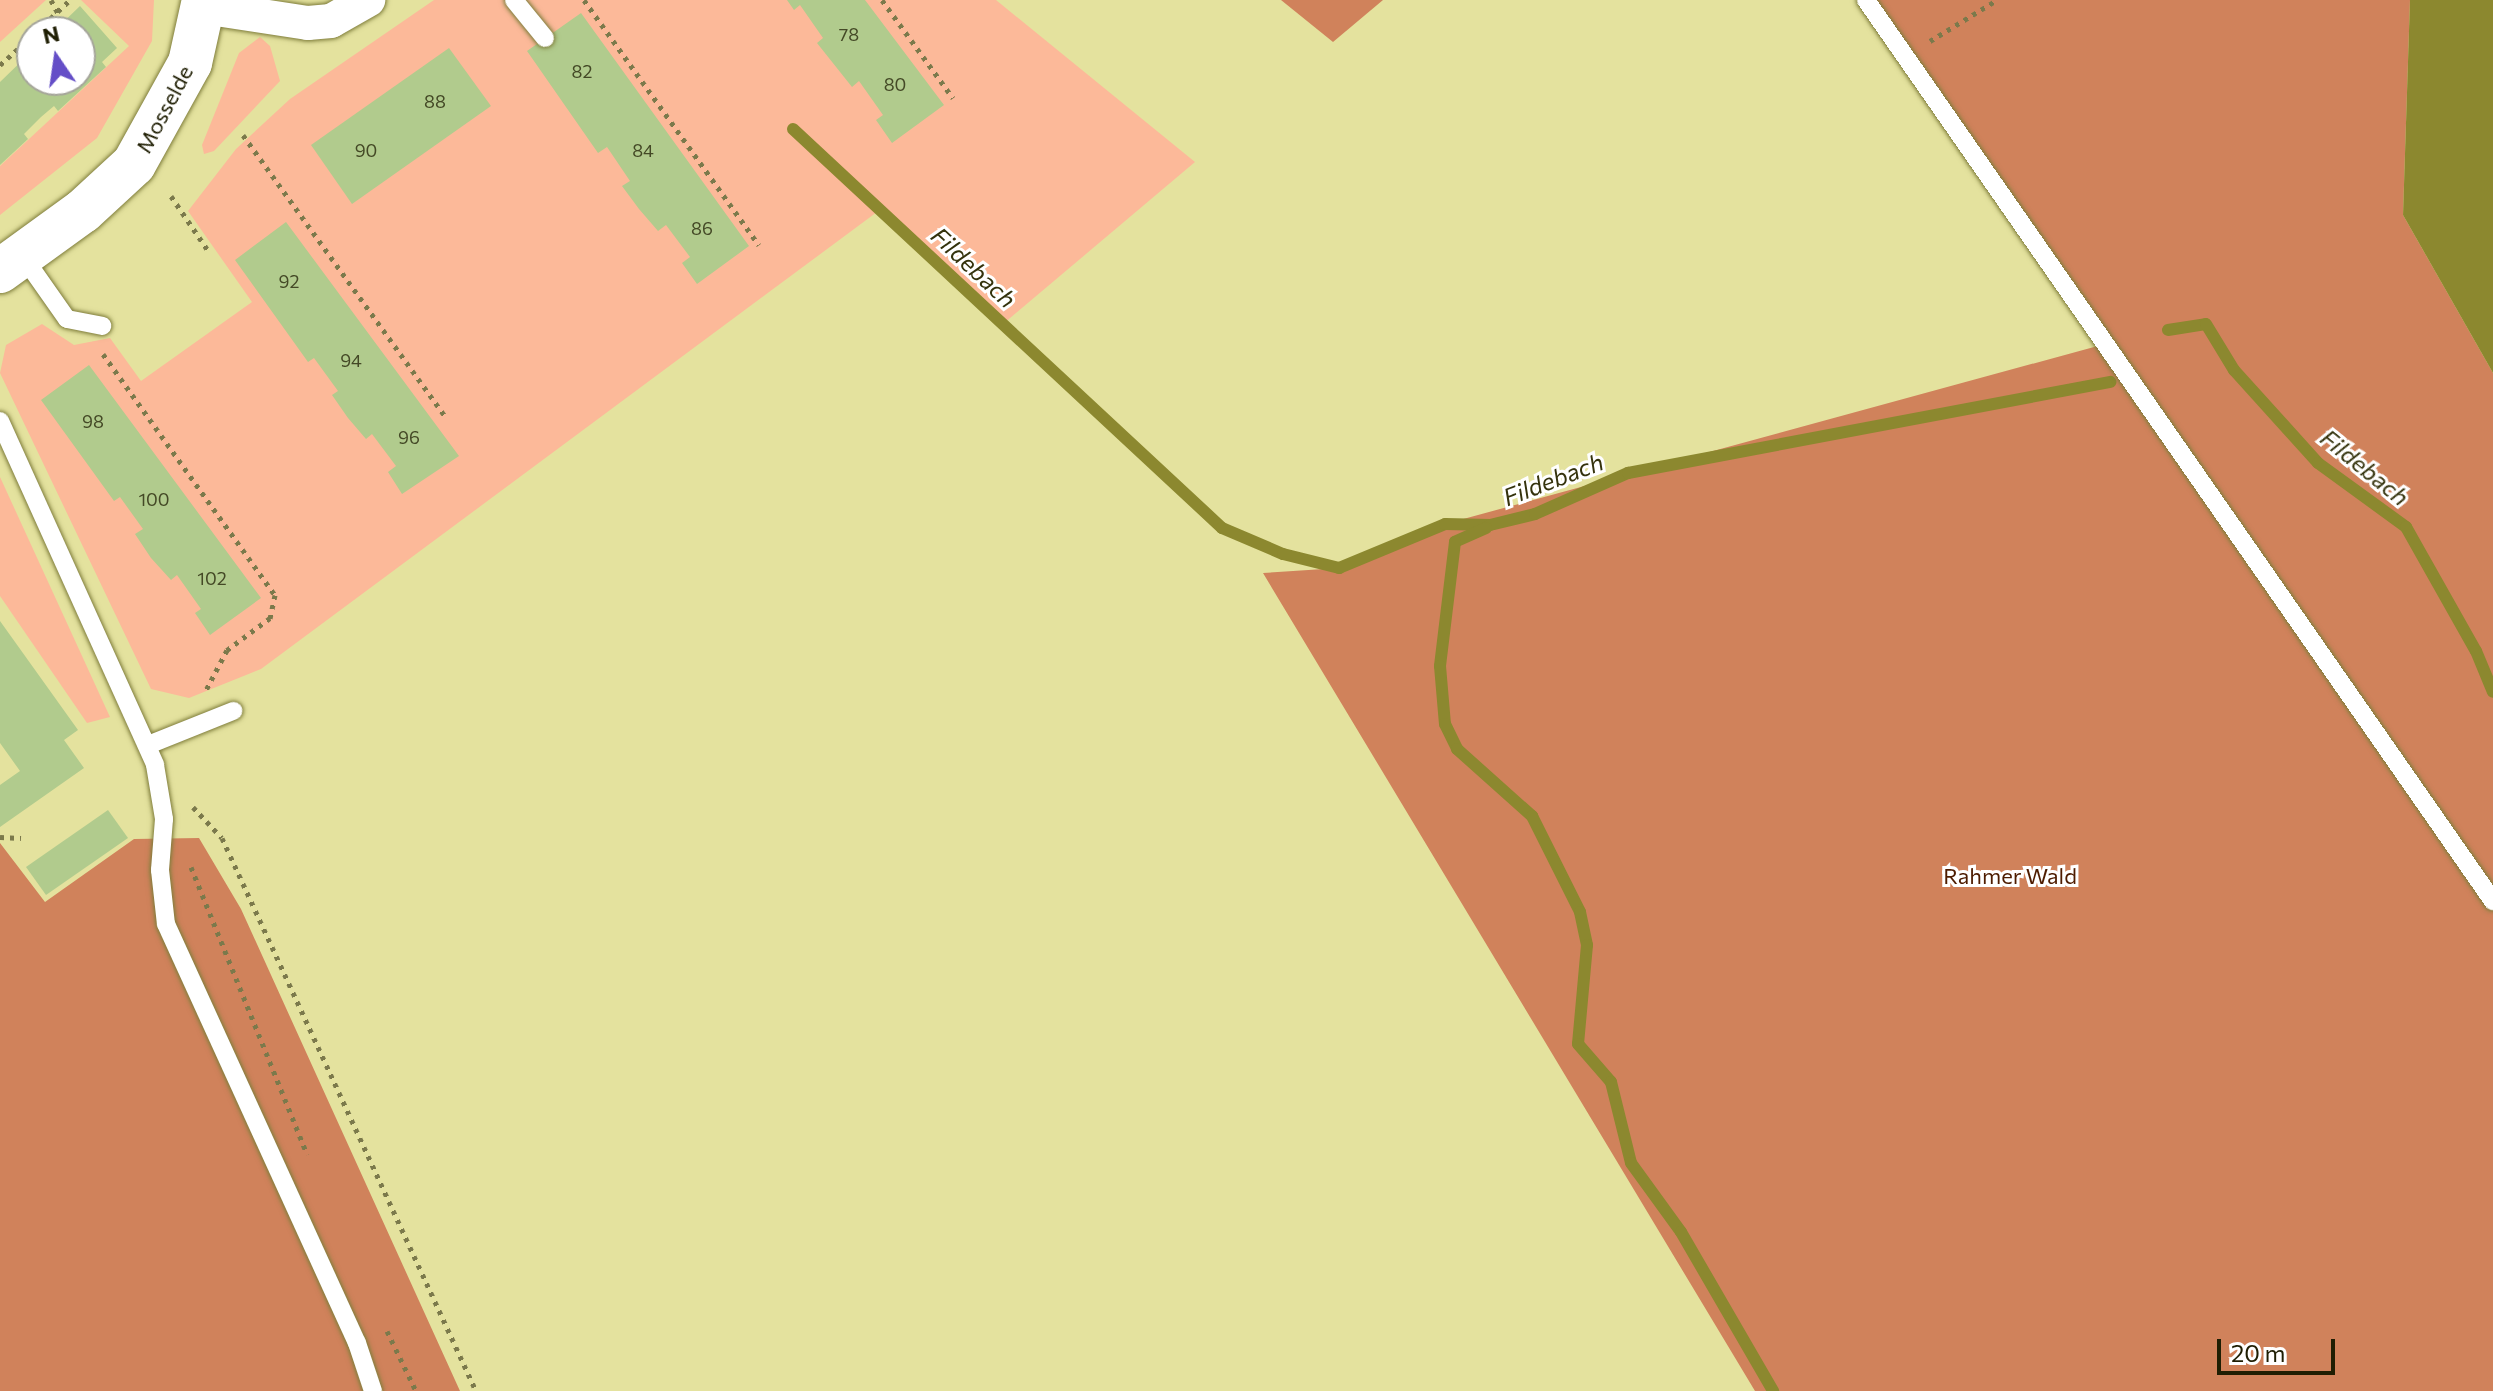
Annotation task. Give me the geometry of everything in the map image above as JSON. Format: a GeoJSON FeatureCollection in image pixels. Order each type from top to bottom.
{"type":"FeatureCollection","features":[{"type":"Feature","properties":{"kind":"street","name":"Mosselde"},"geometry":{"type":"LineString","coordinates":[[11,263],[134,164],[190,63],[204,4],[308,23],[331,21],[368,0]]}},
{"type":"Feature","properties":{"kind":"lane"},"geometry":{"type":"LineString","coordinates":[[514,0],[545,38]]}},
{"type":"Feature","properties":{"kind":"lane"},"geometry":{"type":"LineString","coordinates":[[1866,0],[2493,901]]}},
{"type":"Feature","properties":{"kind":"lane"},"geometry":{"type":"LineString","coordinates":[[11,263],[67,319],[102,326]]}},
{"type":"Feature","properties":{"kind":"lane"},"geometry":{"type":"LineString","coordinates":[[0,421],[155,765],[164,819],[160,870],[166,924],[357,1343],[373,1391]]}},
{"type":"Feature","properties":{"kind":"lane"},"geometry":{"type":"LineString","coordinates":[[148,745],[233,711]]}},
{"type":"Feature","properties":{"kind":"path"},"geometry":{"type":"LineString","coordinates":[[51,0],[58,13]]}},
{"type":"Feature","properties":{"kind":"path"},"geometry":{"type":"LineString","coordinates":[[55,16],[70,0]]}},
{"type":"Feature","properties":{"kind":"path"},"geometry":{"type":"LineString","coordinates":[[584,0],[759,245]]}},
{"type":"Feature","properties":{"kind":"path"},"geometry":{"type":"LineString","coordinates":[[882,0],[953,98]]}},
{"type":"Feature","properties":{"kind":"path"},"geometry":{"type":"LineString","coordinates":[[1905,55],[1997,0]]}},
{"type":"Feature","properties":{"kind":"path"},"geometry":{"type":"LineString","coordinates":[[0,65],[16,50]]}},
{"type":"Feature","properties":{"kind":"path"},"geometry":{"type":"LineString","coordinates":[[243,135],[446,418]]}},
{"type":"Feature","properties":{"kind":"path"},"geometry":{"type":"LineString","coordinates":[[171,196],[209,252]]}},
{"type":"Feature","properties":{"kind":"path"},"geometry":{"type":"LineString","coordinates":[[102,326],[104,356],[275,595],[270,618],[227,650],[204,694],[211,720]]}},
{"type":"Feature","properties":{"kind":"path"},"geometry":{"type":"LineString","coordinates":[[155,765],[222,838],[476,1391]]}},
{"type":"Feature","properties":{"kind":"path"},"geometry":{"type":"LineString","coordinates":[[164,819],[193,871],[308,1157]]}},
{"type":"Feature","properties":{"kind":"path"},"geometry":{"type":"LineString","coordinates":[[0,837],[21,838]]}},
{"type":"Feature","properties":{"kind":"path"},"geometry":{"type":"LineString","coordinates":[[384,1325],[416,1391]]}},
{"type":"Feature","properties":{"kind":"shaded area"},"geometry":{"type":"Polygon","coordinates":[[[0,0],[46,0],[28,16],[16,16],[16,27],[0,42],[0,0]]]}},
{"type":"Feature","properties":{"kind":"shaded area"},"geometry":{"type":"Polygon","coordinates":[[[81,0],[154,0],[152,41],[97,138],[0,215],[0,166],[75,96],[96,96],[96,77],[129,46],[81,0]]]}},
{"type":"Feature","properties":{"kind":"shaded area"},"geometry":{"type":"Polygon","coordinates":[[[434,0],[996,0],[1195,162],[1003,324],[877,212],[261,669],[189,698],[151,689],[0,373],[6,345],[42,324],[74,345],[110,338],[141,381],[252,302],[188,211],[236,149],[290,99],[434,0]]]}},
{"type":"Feature","properties":{"kind":"shaded area"},"geometry":{"type":"Polygon","coordinates":[[[2410,0],[2493,0],[2493,373],[2403,215],[2410,0]]]}},
{"type":"Feature","properties":{"kind":"shaded area"},"geometry":{"type":"Polygon","coordinates":[[[260,37],[270,46],[280,81],[214,151],[204,154],[202,145],[239,53],[260,37]]]}},
{"type":"Feature","properties":{"kind":"shaded area"},"geometry":{"type":"Polygon","coordinates":[[[0,477],[110,717],[87,723],[0,596],[0,477]]]}},
{"type":"Feature","properties":{"kind":"green space"},"geometry":{"type":"Polygon","coordinates":[[[1281,0],[1383,0],[1333,42],[1281,0]]]}},
{"type":"Feature","properties":{"kind":"green space","name":"Rahmer Wald"},"geometry":{"type":"Polygon","coordinates":[[[1866,0],[2410,0],[2403,215],[2493,373],[2493,1391],[1755,1391],[1263,573],[1339,568],[1445,524],[2105,344],[1866,0]]]}},
{"type":"Feature","properties":{"kind":"green space"},"geometry":{"type":"Polygon","coordinates":[[[199,838],[241,909],[460,1391],[0,1391],[0,843],[45,902],[134,839],[199,838]]]}},
{"type":"Feature","properties":{"kind":"building"},"geometry":{"type":"Polygon","coordinates":[[[787,0],[865,0],[944,105],[892,143],[876,120],[883,115],[859,81],[852,87],[817,43],[823,38],[800,5],[794,10],[787,0]]]}},
{"type":"Feature","properties":{"kind":"building"},"geometry":{"type":"Polygon","coordinates":[[[80,6],[89,16],[70,16],[80,6]]]}},
{"type":"Feature","properties":{"kind":"building"},"geometry":{"type":"Polygon","coordinates":[[[581,13],[749,246],[697,284],[682,263],[690,257],[666,225],[658,231],[639,209],[622,186],[630,181],[607,147],[598,153],[527,51],[581,13]]]}},
{"type":"Feature","properties":{"kind":"building"},"geometry":{"type":"Polygon","coordinates":[[[96,24],[117,48],[102,62],[106,67],[96,76],[96,24]]]}},
{"type":"Feature","properties":{"kind":"building"},"geometry":{"type":"Polygon","coordinates":[[[449,48],[491,106],[352,204],[311,145],[449,48]]]}},
{"type":"Feature","properties":{"kind":"building"},"geometry":{"type":"Polygon","coordinates":[[[16,66],[16,96],[74,96],[58,111],[54,106],[41,117],[24,134],[28,139],[0,165],[0,82],[16,66]]]}},
{"type":"Feature","properties":{"kind":"building"},"geometry":{"type":"Polygon","coordinates":[[[286,222],[459,456],[402,494],[388,472],[396,466],[372,434],[366,439],[348,418],[332,395],[338,391],[314,358],[308,362],[235,260],[286,222]]]}},
{"type":"Feature","properties":{"kind":"building"},"geometry":{"type":"Polygon","coordinates":[[[89,365],[261,598],[210,635],[195,613],[201,609],[177,575],[171,580],[151,558],[135,534],[143,529],[120,497],[114,501],[41,400],[89,365]]]}},
{"type":"Feature","properties":{"kind":"building"},"geometry":{"type":"Polygon","coordinates":[[[0,621],[78,730],[64,740],[84,768],[0,827],[0,785],[20,771],[0,743],[0,621]]]}},
{"type":"Feature","properties":{"kind":"building"},"geometry":{"type":"Polygon","coordinates":[[[108,810],[128,838],[46,895],[26,867],[108,810]]]}},
{"type":"Feature","properties":{"kind":"waterway","name":"Fildebach"},"geometry":{"type":"LineString","coordinates":[[793,129],[1222,528],[1283,554],[1339,568],[1445,524],[1490,525],[1535,514],[1628,473],[2110,382]]}},
{"type":"Feature","properties":{"kind":"waterway","name":"Fildebach"},"geometry":{"type":"LineString","coordinates":[[2168,330],[2206,324],[2234,370],[2318,463],[2406,527],[2476,651],[2493,692]]}},
{"type":"Feature","properties":{"kind":"waterway"},"geometry":{"type":"LineString","coordinates":[[1486,528],[1455,542],[1440,666],[1445,724],[1457,749],[1532,816],[1580,912],[1587,945],[1578,1044],[1611,1082],[1631,1163],[1681,1232],[1773,1391]]}}]}
